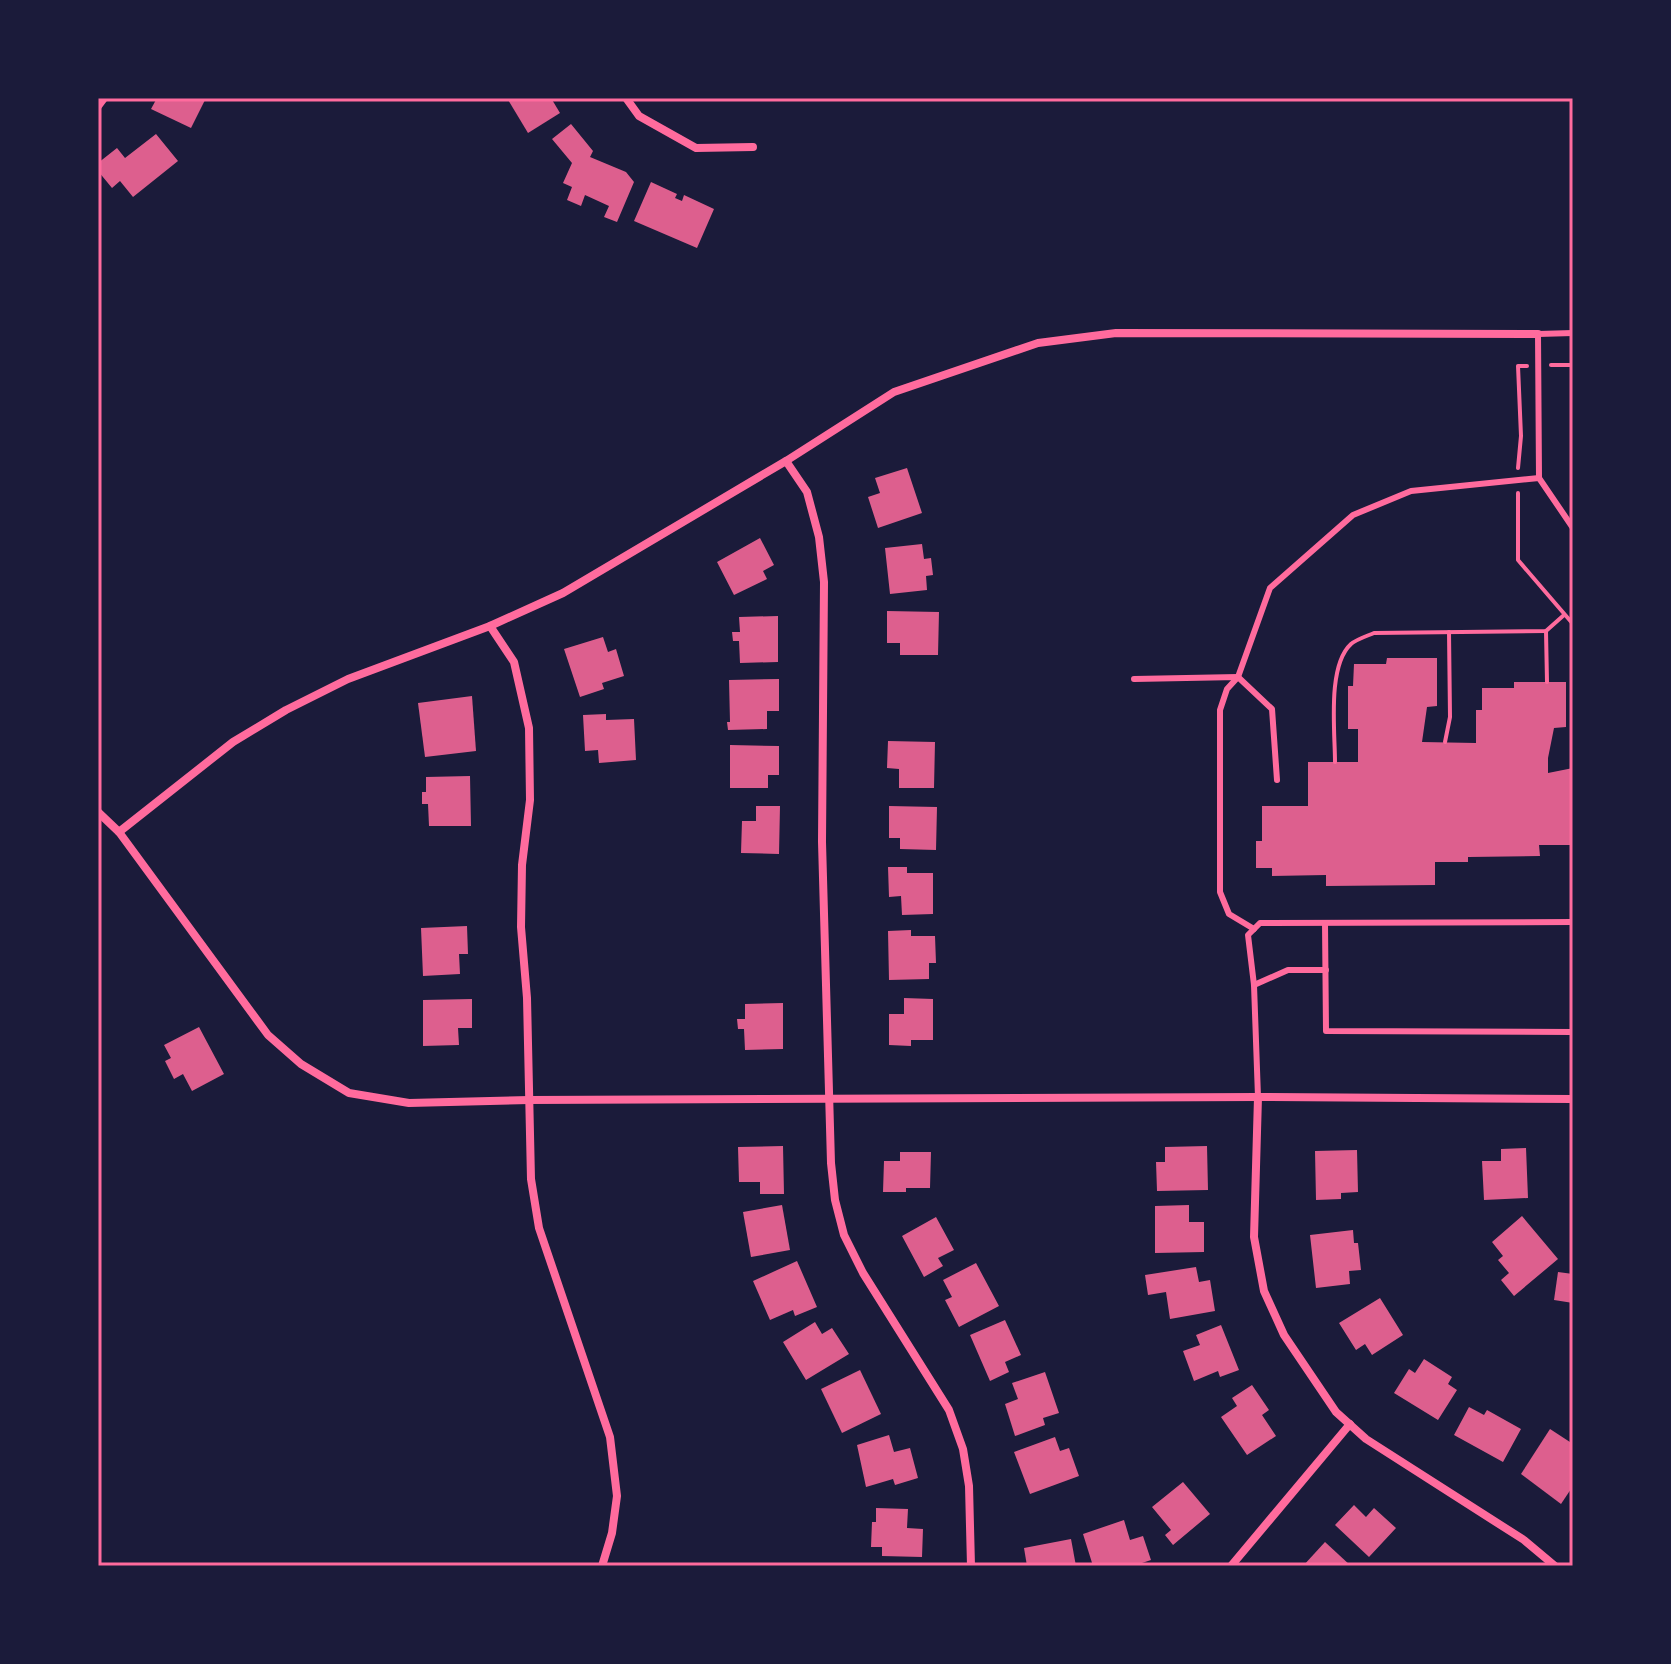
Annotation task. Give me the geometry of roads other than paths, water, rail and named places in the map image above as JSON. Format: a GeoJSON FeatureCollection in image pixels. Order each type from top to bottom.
{"type":"FeatureCollection","features":[{"type":"Feature","properties":{"kind":"street"},"geometry":{"type":"LineString","coordinates":[[98,106],[104,98]]}},
{"type":"Feature","properties":{"kind":"street"},"geometry":{"type":"LineString","coordinates":[[626,98],[639,116],[696,148],[753,147]]}},
{"type":"Feature","properties":{"kind":"street"},"geometry":{"type":"LineString","coordinates":[[119,832],[233,742],[286,710],[348,679],[490,626],[563,593],[786,461],[894,392],[1038,343],[1116,333],[1538,334]]}},
{"type":"Feature","properties":{"kind":"street"},"geometry":{"type":"LineString","coordinates":[[786,461],[807,492],[819,537],[824,582],[822,842],[832,1175],[844,1235],[863,1273],[949,1410],[963,1449],[969,1486],[971,1566]]}},
{"type":"Feature","properties":{"kind":"street"},"geometry":{"type":"LineString","coordinates":[[490,626],[514,662],[529,728],[530,800],[522,865],[521,927],[527,998],[531,1179],[539,1228],[610,1437],[617,1496],[612,1533],[602,1566]]}},
{"type":"Feature","properties":{"kind":"street"},"geometry":{"type":"LineString","coordinates":[[98,812],[119,832],[268,1035],[301,1064],[349,1093],[409,1103],[1258,1097],[1573,1099]]}},
{"type":"Feature","properties":{"kind":"street"},"geometry":{"type":"LineString","coordinates":[[1258,1097],[1254,1237],[1264,1291],[1284,1335],[1336,1412],[1366,1439],[1524,1540],[1555,1566]]}},
{"type":"Feature","properties":{"kind":"street"},"geometry":{"type":"LineString","coordinates":[[1231,1566],[1350,1424]]}},
{"type":"Feature","properties":{"kind":"lane"},"geometry":{"type":"LineString","coordinates":[[1573,333],[1538,334],[1539,478],[1573,528]]}},
{"type":"Feature","properties":{"kind":"lane"},"geometry":{"type":"LineString","coordinates":[[1254,929],[1229,914],[1220,892],[1220,710],[1227,689],[1238,677],[1270,588],[1353,515],[1411,491],[1539,478]]}},
{"type":"Feature","properties":{"kind":"lane"},"geometry":{"type":"LineString","coordinates":[[1134,679],[1238,677],[1272,709],[1277,780]]}},
{"type":"Feature","properties":{"kind":"lane"},"geometry":{"type":"LineString","coordinates":[[1258,1097],[1254,985],[1248,935],[1260,923],[1573,922]]}},
{"type":"Feature","properties":{"kind":"lane"},"geometry":{"type":"LineString","coordinates":[[1325,923],[1326,1031],[1573,1032]]}},
{"type":"Feature","properties":{"kind":"lane"},"geometry":{"type":"LineString","coordinates":[[1254,985],[1288,970],[1326,970]]}}]}
